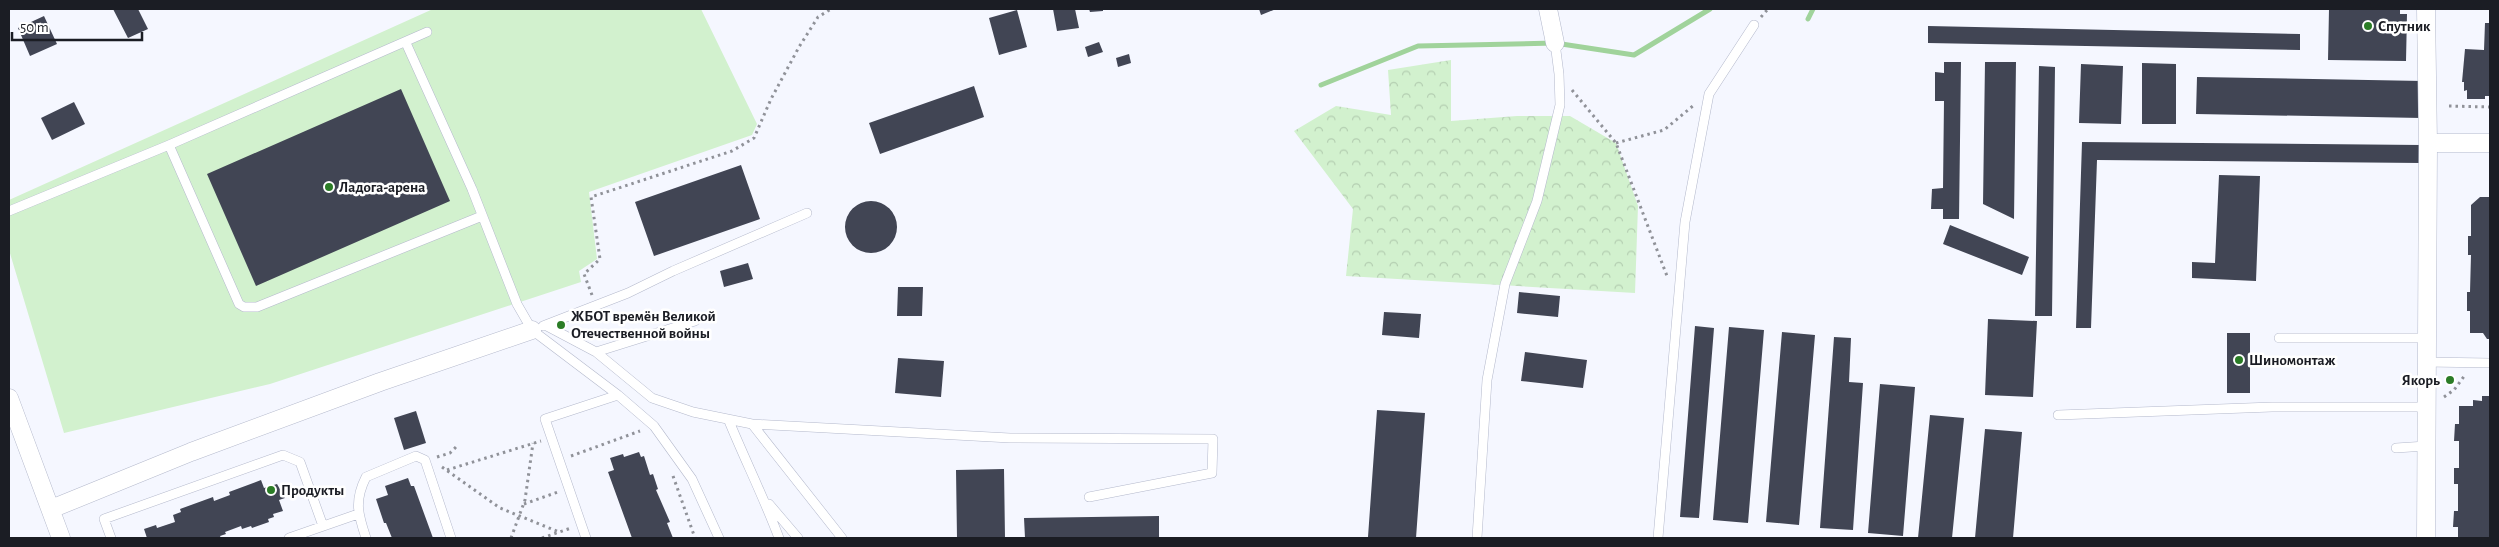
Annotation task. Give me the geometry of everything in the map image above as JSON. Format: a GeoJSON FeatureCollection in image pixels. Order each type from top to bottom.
{"type":"FeatureCollection","features":[{"type":"Feature","properties":{"kind":"street"},"geometry":{"type":"LineString","coordinates":[[1548,9],[1555,43]]}},
{"type":"Feature","properties":{"kind":"street"},"geometry":{"type":"LineString","coordinates":[[2426,9],[2428,143],[2426,538]]}},
{"type":"Feature","properties":{"kind":"street"},"geometry":{"type":"LineString","coordinates":[[2428,143],[2490,143]]}},
{"type":"Feature","properties":{"kind":"street"},"geometry":{"type":"LineString","coordinates":[[51,510],[191,452],[380,382],[538,327]]}},
{"type":"Feature","properties":{"kind":"street"},"geometry":{"type":"LineString","coordinates":[[9,398],[61,538]]}},
{"type":"Feature","properties":{"kind":"lane"},"geometry":{"type":"LineString","coordinates":[[1658,538],[1686,222],[1709,94],[1754,24]]}},
{"type":"Feature","properties":{"kind":"lane"},"geometry":{"type":"LineString","coordinates":[[9,211],[169,146],[427,32]]}},
{"type":"Feature","properties":{"kind":"lane"},"geometry":{"type":"LineString","coordinates":[[406,42],[482,216],[517,304],[538,327],[654,426],[692,479],[719,538]]}},
{"type":"Feature","properties":{"kind":"lane"},"geometry":{"type":"LineString","coordinates":[[1477,538],[1487,380],[1505,284],[1537,201],[1560,104],[1555,43]]}},
{"type":"Feature","properties":{"kind":"lane"},"geometry":{"type":"LineString","coordinates":[[169,146],[239,304],[244,307],[256,307],[482,216]]}},
{"type":"Feature","properties":{"kind":"lane"},"geometry":{"type":"LineString","coordinates":[[538,327],[596,305],[807,213]]}},
{"type":"Feature","properties":{"kind":"lane"},"geometry":{"type":"LineString","coordinates":[[596,352],[695,321]]}},
{"type":"Feature","properties":{"kind":"lane"},"geometry":{"type":"LineString","coordinates":[[538,327],[596,352],[652,398],[693,412],[729,421],[752,424],[1010,438],[1213,439],[1212,473],[1089,497]]}},
{"type":"Feature","properties":{"kind":"lane"},"geometry":{"type":"LineString","coordinates":[[2279,338],[2426,338]]}},
{"type":"Feature","properties":{"kind":"lane"},"geometry":{"type":"LineString","coordinates":[[2426,362],[2490,363]]}},
{"type":"Feature","properties":{"kind":"lane"},"geometry":{"type":"LineString","coordinates":[[586,538],[545,419],[618,395]]}},
{"type":"Feature","properties":{"kind":"lane"},"geometry":{"type":"LineString","coordinates":[[2058,415],[2272,407],[2426,405]]}},
{"type":"Feature","properties":{"kind":"lane"},"geometry":{"type":"LineString","coordinates":[[729,421],[744,459],[764,499],[779,538]]}},
{"type":"Feature","properties":{"kind":"lane"},"geometry":{"type":"LineString","coordinates":[[752,424],[842,538]]}},
{"type":"Feature","properties":{"kind":"lane"},"geometry":{"type":"LineString","coordinates":[[2396,448],[2426,446]]}},
{"type":"Feature","properties":{"kind":"lane"},"geometry":{"type":"LineString","coordinates":[[110,538],[104,519],[283,455],[300,462],[323,526]]}},
{"type":"Feature","properties":{"kind":"lane"},"geometry":{"type":"LineString","coordinates":[[366,538],[358,514],[358,492],[366,477],[416,456],[425,460],[451,538]]}},
{"type":"Feature","properties":{"kind":"lane"},"geometry":{"type":"LineString","coordinates":[[764,499],[798,538]]}},
{"type":"Feature","properties":{"kind":"lane"},"geometry":{"type":"LineString","coordinates":[[289,538],[358,514]]}},
{"type":"Feature","properties":{"kind":"path"},"geometry":{"type":"LineString","coordinates":[[596,305],[584,274],[600,259],[590,197],[732,151],[754,138],[771,99],[799,47],[818,17],[831,9]]}},
{"type":"Feature","properties":{"kind":"path"},"geometry":{"type":"LineString","coordinates":[[1559,74],[1616,143],[1638,206],[1667,277]]}},
{"type":"Feature","properties":{"kind":"path"},"geometry":{"type":"LineString","coordinates":[[1616,143],[1664,130],[1709,94]]}},
{"type":"Feature","properties":{"kind":"path"},"geometry":{"type":"LineString","coordinates":[[2449,106],[2490,107]]}},
{"type":"Feature","properties":{"kind":"path"},"geometry":{"type":"LineString","coordinates":[[2426,405],[2441,399],[2454,390],[2464,378],[2468,362]]}},
{"type":"Feature","properties":{"kind":"path"},"geometry":{"type":"LineString","coordinates":[[559,460],[654,426]]}},
{"type":"Feature","properties":{"kind":"path"},"geometry":{"type":"LineString","coordinates":[[447,470],[551,438]]}},
{"type":"Feature","properties":{"kind":"path"},"geometry":{"type":"LineString","coordinates":[[511,538],[523,504],[532,443]]}},
{"type":"Feature","properties":{"kind":"path"},"geometry":{"type":"LineString","coordinates":[[425,460],[450,453],[456,447]]}},
{"type":"Feature","properties":{"kind":"path"},"geometry":{"type":"LineString","coordinates":[[425,460],[447,470],[500,508],[560,532]]}},
{"type":"Feature","properties":{"kind":"path"},"geometry":{"type":"LineString","coordinates":[[671,472],[695,538]]}},
{"type":"Feature","properties":{"kind":"path"},"geometry":{"type":"LineString","coordinates":[[523,504],[568,489]]}},
{"type":"Feature","properties":{"kind":"path"},"geometry":{"type":"LineString","coordinates":[[542,538],[581,525]]}},
{"type":"Feature","properties":{"kind":"green space"},"geometry":{"type":"Polygon","coordinates":[[[433,9],[701,9],[757,124],[752,135],[589,192],[597,259],[579,271],[581,282],[270,384],[64,433],[9,250],[9,200],[433,9]]]}},
{"type":"Feature","properties":{"kind":"green space"},"geometry":{"type":"Polygon","coordinates":[[[1451,60],[1451,121],[1517,116],[1570,116],[1616,143],[1638,206],[1635,293],[1346,276],[1353,209],[1294,131],[1336,106],[1391,115],[1388,70],[1451,60]]]}},
{"type":"Feature","properties":{"kind":"building"},"geometry":{"type":"Polygon","coordinates":[[[113,9],[138,9],[148,29],[128,38],[113,9]]]}},
{"type":"Feature","properties":{"kind":"building"},"geometry":{"type":"Polygon","coordinates":[[[1053,9],[1075,9],[1079,28],[1057,31],[1053,9]]]}},
{"type":"Feature","properties":{"kind":"building"},"geometry":{"type":"Polygon","coordinates":[[[1089,9],[1103,9],[1103,11],[1090,12],[1089,9]]]}},
{"type":"Feature","properties":{"kind":"building"},"geometry":{"type":"Polygon","coordinates":[[[1259,9],[1276,9],[1261,15],[1259,9]]]}},
{"type":"Feature","properties":{"kind":"building","name":"Спутник"},"geometry":{"type":"Polygon","coordinates":[[[2329,9],[2400,9],[2400,14],[2407,14],[2406,61],[2328,60],[2329,9]]]}},
{"type":"Feature","properties":{"kind":"building"},"geometry":{"type":"Polygon","coordinates":[[[1017,10],[1027,47],[999,55],[989,18],[1017,10]]]}},
{"type":"Feature","properties":{"kind":"building"},"geometry":{"type":"Polygon","coordinates":[[[44,16],[57,44],[30,56],[18,28],[44,16]]]}},
{"type":"Feature","properties":{"kind":"building"},"geometry":{"type":"Polygon","coordinates":[[[2485,23],[2490,23],[2490,96],[2485,96],[2485,99],[2467,99],[2467,90],[2464,91],[2464,82],[2462,82],[2465,49],[2484,50],[2485,23]]]}},
{"type":"Feature","properties":{"kind":"building"},"geometry":{"type":"Polygon","coordinates":[[[1928,26],[2300,34],[2300,50],[1928,43],[1928,26]]]}},
{"type":"Feature","properties":{"kind":"building"},"geometry":{"type":"Polygon","coordinates":[[[1099,42],[1103,52],[1088,57],[1085,47],[1099,42]]]}},
{"type":"Feature","properties":{"kind":"building"},"geometry":{"type":"Polygon","coordinates":[[[1129,54],[1131,63],[1118,67],[1116,58],[1129,54]]]}},
{"type":"Feature","properties":{"kind":"building"},"geometry":{"type":"Polygon","coordinates":[[[1944,62],[1961,62],[1959,219],[1943,219],[1943,209],[1931,209],[1932,189],[1943,188],[1944,101],[1935,101],[1935,72],[1944,73],[1944,62]]]}},
{"type":"Feature","properties":{"kind":"building"},"geometry":{"type":"Polygon","coordinates":[[[1985,62],[2016,62],[2014,219],[1983,204],[1985,62]]]}},
{"type":"Feature","properties":{"kind":"building"},"geometry":{"type":"Polygon","coordinates":[[[2142,63],[2176,64],[2176,124],[2142,124],[2142,63]]]}},
{"type":"Feature","properties":{"kind":"building"},"geometry":{"type":"Polygon","coordinates":[[[2081,64],[2123,66],[2121,124],[2079,123],[2081,64]]]}},
{"type":"Feature","properties":{"kind":"building"},"geometry":{"type":"Polygon","coordinates":[[[2039,66],[2055,67],[2052,316],[2035,316],[2039,66]]]}},
{"type":"Feature","properties":{"kind":"building"},"geometry":{"type":"Polygon","coordinates":[[[2197,77],[2423,81],[2422,118],[2196,114],[2197,77]]]}},
{"type":"Feature","properties":{"kind":"building"},"geometry":{"type":"Polygon","coordinates":[[[974,86],[984,117],[880,154],[869,123],[974,86]]]}},
{"type":"Feature","properties":{"kind":"building","name":"Ладога-арена"},"geometry":{"type":"Polygon","coordinates":[[[401,89],[450,201],[256,286],[207,174],[401,89]]]}},
{"type":"Feature","properties":{"kind":"building"},"geometry":{"type":"Polygon","coordinates":[[[74,102],[85,124],[52,140],[41,118],[74,102]]]}},
{"type":"Feature","properties":{"kind":"building"},"geometry":{"type":"Polygon","coordinates":[[[2082,142],[2421,145],[2421,163],[2097,160],[2091,328],[2076,328],[2082,142]]]}},
{"type":"Feature","properties":{"kind":"building"},"geometry":{"type":"Polygon","coordinates":[[[741,165],[760,219],[654,256],[635,202],[741,165]]]}},
{"type":"Feature","properties":{"kind":"building"},"geometry":{"type":"Polygon","coordinates":[[[2219,175],[2260,176],[2256,281],[2192,278],[2192,262],[2215,263],[2219,175]]]}},
{"type":"Feature","properties":{"kind":"building"},"geometry":{"type":"Polygon","coordinates":[[[2480,197],[2490,197],[2490,339],[2487,339],[2483,333],[2470,333],[2470,311],[2467,311],[2467,292],[2470,292],[2471,255],[2468,255],[2468,236],[2471,236],[2471,205],[2480,197]]]}},
{"type":"Feature","properties":{"kind":"building"},"geometry":{"type":"Polygon","coordinates":[[[871,201],[885,205],[893,213],[897,227],[893,241],[885,249],[871,253],[857,249],[849,241],[845,227],[849,213],[857,205],[871,201]]]}},
{"type":"Feature","properties":{"kind":"building"},"geometry":{"type":"Polygon","coordinates":[[[1950,225],[2029,257],[2022,275],[1943,244],[1950,225]]]}},
{"type":"Feature","properties":{"kind":"building"},"geometry":{"type":"Polygon","coordinates":[[[748,263],[753,279],[724,287],[720,271],[748,263]]]}},
{"type":"Feature","properties":{"kind":"building"},"geometry":{"type":"Polygon","coordinates":[[[898,287],[923,287],[922,316],[897,316],[898,287]]]}},
{"type":"Feature","properties":{"kind":"building"},"geometry":{"type":"Polygon","coordinates":[[[1519,292],[1560,296],[1558,317],[1517,313],[1519,292]]]}},
{"type":"Feature","properties":{"kind":"building"},"geometry":{"type":"Polygon","coordinates":[[[1384,312],[1421,314],[1419,338],[1382,335],[1384,312]]]}},
{"type":"Feature","properties":{"kind":"building"},"geometry":{"type":"Polygon","coordinates":[[[1988,319],[2037,321],[2033,397],[1985,395],[1988,319]]]}},
{"type":"Feature","properties":{"kind":"building"},"geometry":{"type":"Polygon","coordinates":[[[1695,326],[1714,328],[1699,518],[1680,517],[1695,326]]]}},
{"type":"Feature","properties":{"kind":"building"},"geometry":{"type":"Polygon","coordinates":[[[1729,327],[1764,330],[1748,523],[1713,520],[1729,327]]]}},
{"type":"Feature","properties":{"kind":"building"},"geometry":{"type":"Polygon","coordinates":[[[1782,332],[1815,335],[1799,525],[1766,522],[1782,332]]]}},
{"type":"Feature","properties":{"kind":"building"},"geometry":{"type":"Polygon","coordinates":[[[2227,333],[2250,333],[2250,393],[2227,393],[2227,333]]]}},
{"type":"Feature","properties":{"kind":"building"},"geometry":{"type":"Polygon","coordinates":[[[1834,337],[1851,338],[1849,382],[1863,383],[1853,530],[1820,528],[1834,337]]]}},
{"type":"Feature","properties":{"kind":"building"},"geometry":{"type":"Polygon","coordinates":[[[1525,352],[1587,360],[1583,388],[1521,381],[1525,352]]]}},
{"type":"Feature","properties":{"kind":"building"},"geometry":{"type":"Polygon","coordinates":[[[898,358],[944,361],[941,397],[895,393],[898,358]]]}},
{"type":"Feature","properties":{"kind":"building"},"geometry":{"type":"Polygon","coordinates":[[[1880,384],[1915,387],[1903,536],[1868,533],[1880,384]]]}},
{"type":"Feature","properties":{"kind":"building"},"geometry":{"type":"Polygon","coordinates":[[[2482,396],[2490,396],[2490,538],[2458,538],[2458,527],[2453,527],[2454,511],[2458,511],[2458,484],[2454,484],[2454,468],[2459,468],[2459,441],[2454,441],[2455,424],[2459,424],[2459,406],[2473,406],[2473,400],[2482,401],[2482,396]]]}},
{"type":"Feature","properties":{"kind":"building"},"geometry":{"type":"Polygon","coordinates":[[[1377,410],[1425,413],[1416,538],[1368,537],[1377,410]]]}},
{"type":"Feature","properties":{"kind":"building"},"geometry":{"type":"Polygon","coordinates":[[[416,411],[426,443],[404,450],[394,418],[416,411]]]}},
{"type":"Feature","properties":{"kind":"building"},"geometry":{"type":"Polygon","coordinates":[[[1930,415],[1964,418],[1952,538],[1918,538],[1930,415]]]}},
{"type":"Feature","properties":{"kind":"building"},"geometry":{"type":"Polygon","coordinates":[[[1985,429],[2022,432],[2013,538],[1975,538],[1985,429]]]}},
{"type":"Feature","properties":{"kind":"building"},"geometry":{"type":"Polygon","coordinates":[[[639,452],[641,457],[644,456],[650,475],[653,474],[658,489],[656,490],[670,522],[667,523],[673,538],[632,538],[608,472],[614,470],[610,458],[623,454],[624,457],[639,452]]]}},
{"type":"Feature","properties":{"kind":"building"},"geometry":{"type":"Polygon","coordinates":[[[1004,469],[1005,538],[957,538],[956,470],[1004,469]]]}},
{"type":"Feature","properties":{"kind":"building"},"geometry":{"type":"Polygon","coordinates":[[[408,478],[411,486],[414,486],[433,538],[392,538],[386,523],[384,523],[376,499],[388,495],[385,486],[408,478]]]}},
{"type":"Feature","properties":{"kind":"building"},"geometry":{"type":"Polygon","coordinates":[[[261,480],[264,488],[277,484],[285,498],[279,500],[283,511],[273,514],[274,517],[268,519],[269,522],[252,528],[251,526],[242,529],[241,526],[225,532],[226,534],[220,536],[221,538],[147,538],[144,529],[156,525],[157,528],[175,522],[173,515],[181,512],[180,509],[213,497],[214,501],[230,495],[229,492],[261,480]]]}},
{"type":"Feature","properties":{"kind":"building"},"geometry":{"type":"Polygon","coordinates":[[[1159,516],[1159,538],[1025,538],[1024,518],[1159,516]]]}},
{"type":"Feature","properties":{"kind":"waterway"},"geometry":{"type":"LineString","coordinates":[[1321,85],[1418,46],[1555,43],[1634,55],[1710,9]]}},
{"type":"Feature","properties":{"kind":"waterway"},"geometry":{"type":"LineString","coordinates":[[1808,19],[1813,9]]}},
{"type":"Feature","properties":{"kind":"place","name":"Спутник"},"geometry":{"type":"Point","coordinates":[2368,26]}},
{"type":"Feature","properties":{"kind":"place","name":"Ладога-арена"},"geometry":{"type":"Point","coordinates":[329,187]}},
{"type":"Feature","properties":{"kind":"place","name":"ЖБОТ времён Великой Отечественной войны"},"geometry":{"type":"Point","coordinates":[561,325]}},
{"type":"Feature","properties":{"kind":"place","name":"Шиномонтаж"},"geometry":{"type":"Point","coordinates":[2239,360]}},
{"type":"Feature","properties":{"kind":"place","name":"Якорь"},"geometry":{"type":"Point","coordinates":[2450,380]}},
{"type":"Feature","properties":{"kind":"place","name":"Продукты"},"geometry":{"type":"Point","coordinates":[271,490]}}]}
